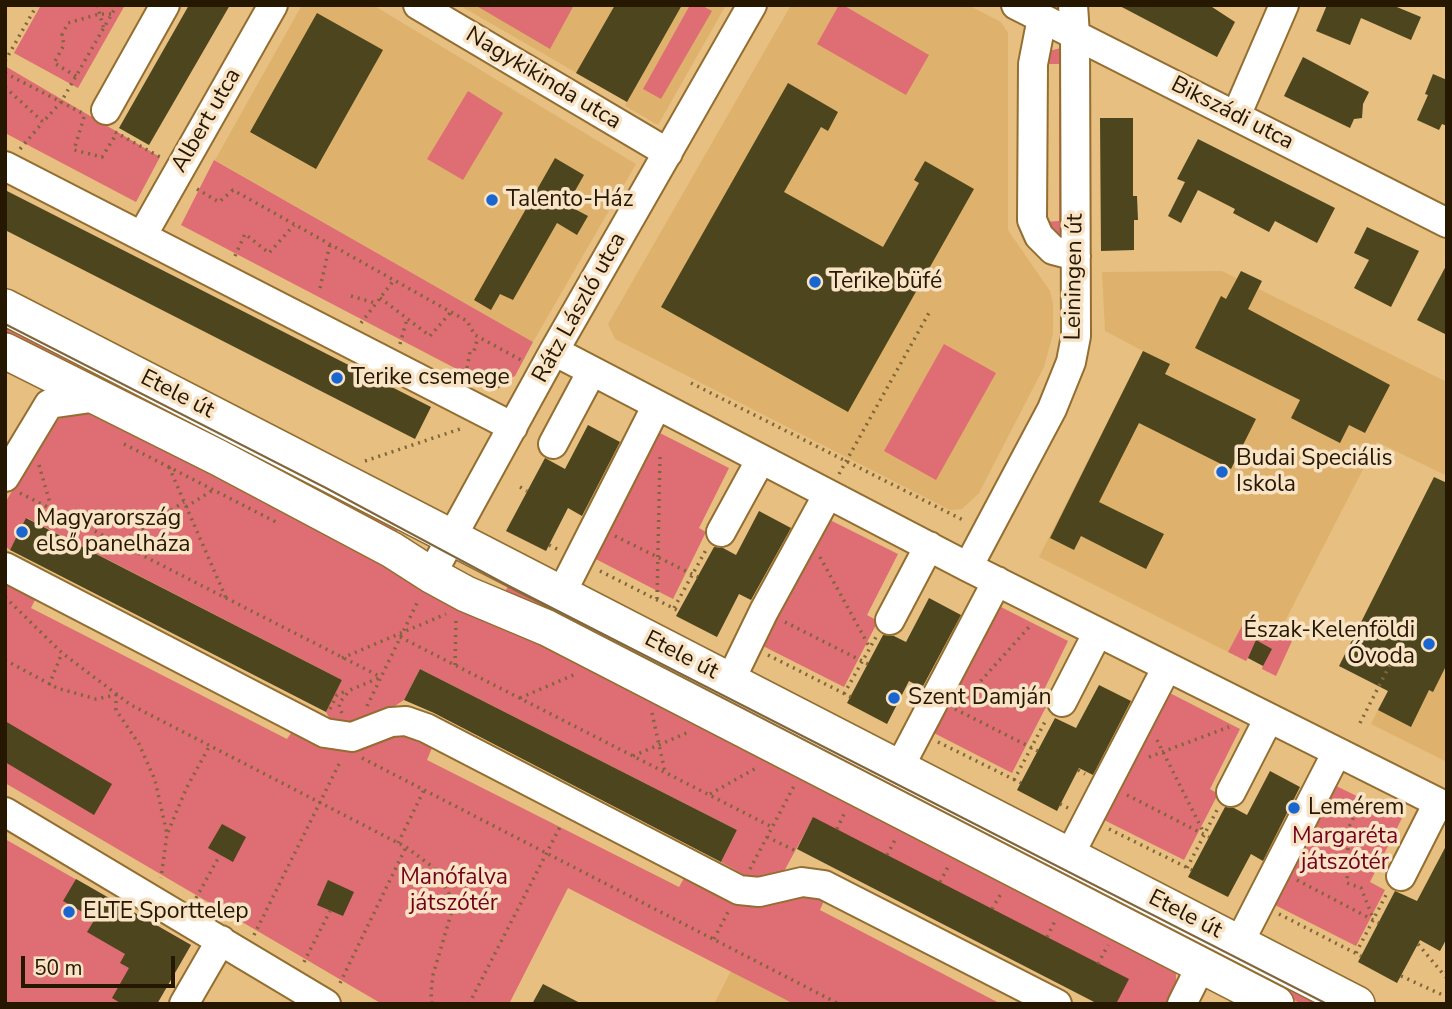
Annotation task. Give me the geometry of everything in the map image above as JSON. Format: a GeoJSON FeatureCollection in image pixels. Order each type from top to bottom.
{"type":"FeatureCollection","features":[{"type":"Feature","properties":{"kind":"main road","name":"Etele út"},"geometry":{"type":"LineString","coordinates":[[5,307],[1357,1004]]}},
{"type":"Feature","properties":{"kind":"main road","name":"Etele út"},"geometry":{"type":"LineString","coordinates":[[11,354],[380,543],[427,584],[483,602],[547,628],[1276,1004]]}},
{"type":"Feature","properties":{"kind":"street"},"geometry":{"type":"LineString","coordinates":[[103,119],[165,5]]}},
{"type":"Feature","properties":{"kind":"street","name":"Albert utca"},"geometry":{"type":"LineString","coordinates":[[142,236],[273,5]]}},
{"type":"Feature","properties":{"kind":"street","name":"Nagykikinda utca"},"geometry":{"type":"LineString","coordinates":[[418,5],[668,153]]}},
{"type":"Feature","properties":{"kind":"street","name":"Rátz László utca"},"geometry":{"type":"LineString","coordinates":[[427,584],[549,362],[752,5]]}},
{"type":"Feature","properties":{"kind":"street","name":"Bikszádi utca"},"geometry":{"type":"LineString","coordinates":[[1016,5],[1447,223]]}},
{"type":"Feature","properties":{"kind":"street","name":"Leiningen út"},"geometry":{"type":"LineString","coordinates":[[968,567],[1052,408],[1071,362],[1076,336],[1073,5]]}},
{"type":"Feature","properties":{"kind":"street"},"geometry":{"type":"LineString","coordinates":[[1236,116],[1284,5]]}},
{"type":"Feature","properties":{"kind":"street"},"geometry":{"type":"LineString","coordinates":[[1042,18],[1033,64],[1032,220],[1039,236],[1053,250],[1076,256]]}},
{"type":"Feature","properties":{"kind":"street"},"geometry":{"type":"LineString","coordinates":[[5,166],[513,427]]}},
{"type":"Feature","properties":{"kind":"street"},"geometry":{"type":"LineString","coordinates":[[11,354],[40,387],[49,404]]}},
{"type":"Feature","properties":{"kind":"street"},"geometry":{"type":"LineString","coordinates":[[549,362],[592,371],[968,567],[1443,805],[1401,876]]}},
{"type":"Feature","properties":{"kind":"street"},"geometry":{"type":"LineString","coordinates":[[553,444],[592,371]]}},
{"type":"Feature","properties":{"kind":"street"},"geometry":{"type":"LineString","coordinates":[[49,404],[98,397]]}},
{"type":"Feature","properties":{"kind":"street"},"geometry":{"type":"LineString","coordinates":[[9,483],[49,404]]}},
{"type":"Feature","properties":{"kind":"street"},"geometry":{"type":"LineString","coordinates":[[561,593],[657,405]]}},
{"type":"Feature","properties":{"kind":"street"},"geometry":{"type":"LineString","coordinates":[[721,532],[761,459]]}},
{"type":"Feature","properties":{"kind":"street"},"geometry":{"type":"LineString","coordinates":[[730,681],[764,611],[828,494]]}},
{"type":"Feature","properties":{"kind":"street"},"geometry":{"type":"LineString","coordinates":[[890,620],[929,546]]}},
{"type":"Feature","properties":{"kind":"street"},"geometry":{"type":"LineString","coordinates":[[5,567],[325,733],[352,737],[391,722],[406,721],[426,728],[572,803],[744,881],[759,892],[802,882],[824,885],[1057,1004]]}},
{"type":"Feature","properties":{"kind":"street"},"geometry":{"type":"LineString","coordinates":[[899,768],[946,704],[997,581]]}},
{"type":"Feature","properties":{"kind":"street"},"geometry":{"type":"LineString","coordinates":[[1062,702],[1098,632]]}},
{"type":"Feature","properties":{"kind":"street"},"geometry":{"type":"LineString","coordinates":[[1069,856],[1167,667]]}},
{"type":"Feature","properties":{"kind":"street"},"geometry":{"type":"LineString","coordinates":[[1231,792],[1269,718]]}},
{"type":"Feature","properties":{"kind":"street"},"geometry":{"type":"LineString","coordinates":[[1239,943],[1337,752]]}},
{"type":"Feature","properties":{"kind":"street"},"geometry":{"type":"LineString","coordinates":[[5,812],[221,940],[333,993]]}},
{"type":"Feature","properties":{"kind":"street"},"geometry":{"type":"LineString","coordinates":[[184,1004],[221,940]]}},
{"type":"Feature","properties":{"kind":"street"},"geometry":{"type":"LineString","coordinates":[[1182,1004],[1202,964]]}},
{"type":"Feature","properties":{"kind":"path"},"geometry":{"type":"LineString","coordinates":[[5,61],[37,5]]}},
{"type":"Feature","properties":{"kind":"path"},"geometry":{"type":"LineString","coordinates":[[97,5],[104,29]]}},
{"type":"Feature","properties":{"kind":"path"},"geometry":{"type":"LineString","coordinates":[[23,145],[61,102],[117,5]]}},
{"type":"Feature","properties":{"kind":"path"},"geometry":{"type":"LineString","coordinates":[[76,76],[54,63],[64,45],[62,35],[68,23],[99,13],[113,15]]}},
{"type":"Feature","properties":{"kind":"path"},"geometry":{"type":"LineString","coordinates":[[5,87],[43,122]]}},
{"type":"Feature","properties":{"kind":"path"},"geometry":{"type":"LineString","coordinates":[[103,119],[102,158],[75,150],[103,119]]}},
{"type":"Feature","properties":{"kind":"path"},"geometry":{"type":"LineString","coordinates":[[208,196],[219,202],[233,190],[467,321],[478,337],[549,362]]}},
{"type":"Feature","properties":{"kind":"path"},"geometry":{"type":"LineString","coordinates":[[236,255],[246,234],[269,253],[294,225]]}},
{"type":"Feature","properties":{"kind":"path"},"geometry":{"type":"LineString","coordinates":[[320,288],[330,244]]}},
{"type":"Feature","properties":{"kind":"path"},"geometry":{"type":"LineString","coordinates":[[351,344],[362,320],[394,280]]}},
{"type":"Feature","properties":{"kind":"path"},"geometry":{"type":"LineString","coordinates":[[351,296],[375,303]]}},
{"type":"Feature","properties":{"kind":"path"},"geometry":{"type":"LineString","coordinates":[[380,298],[430,336],[451,312]]}},
{"type":"Feature","properties":{"kind":"path"},"geometry":{"type":"LineString","coordinates":[[828,494],[930,311]]}},
{"type":"Feature","properties":{"kind":"path"},"geometry":{"type":"LineString","coordinates":[[467,368],[470,352],[474,351],[478,337]]}},
{"type":"Feature","properties":{"kind":"path"},"geometry":{"type":"LineString","coordinates":[[691,383],[967,522]]}},
{"type":"Feature","properties":{"kind":"path"},"geometry":{"type":"LineString","coordinates":[[365,461],[475,424]]}},
{"type":"Feature","properties":{"kind":"path"},"geometry":{"type":"LineString","coordinates":[[657,599],[660,452]]}},
{"type":"Feature","properties":{"kind":"path"},"geometry":{"type":"LineString","coordinates":[[38,462],[52,510]]}},
{"type":"Feature","properties":{"kind":"path"},"geometry":{"type":"LineString","coordinates":[[169,467],[226,600]]}},
{"type":"Feature","properties":{"kind":"path"},"geometry":{"type":"LineString","coordinates":[[9,483],[52,510],[381,677]]}},
{"type":"Feature","properties":{"kind":"path"},"geometry":{"type":"LineString","coordinates":[[520,487],[527,491]]}},
{"type":"Feature","properties":{"kind":"path"},"geometry":{"type":"LineString","coordinates":[[118,544],[213,490]]}},
{"type":"Feature","properties":{"kind":"path"},"geometry":{"type":"LineString","coordinates":[[595,526],[695,576]]}},
{"type":"Feature","properties":{"kind":"path"},"geometry":{"type":"LineString","coordinates":[[549,545],[677,609],[713,537],[721,532]]}},
{"type":"Feature","properties":{"kind":"path"},"geometry":{"type":"LineString","coordinates":[[807,533],[870,648]]}},
{"type":"Feature","properties":{"kind":"path"},"geometry":{"type":"LineString","coordinates":[[365,710],[427,584]]}},
{"type":"Feature","properties":{"kind":"path"},"geometry":{"type":"LineString","coordinates":[[5,597],[62,653],[131,705],[406,847],[434,868],[449,894],[451,914],[433,975],[430,992],[432,1004]]}},
{"type":"Feature","properties":{"kind":"path"},"geometry":{"type":"LineString","coordinates":[[342,658],[456,610],[455,665]]}},
{"type":"Feature","properties":{"kind":"path"},"geometry":{"type":"LineString","coordinates":[[764,611],[868,664]]}},
{"type":"Feature","properties":{"kind":"path"},"geometry":{"type":"LineString","coordinates":[[844,694],[881,627],[890,620]]}},
{"type":"Feature","properties":{"kind":"path"},"geometry":{"type":"LineString","coordinates":[[1021,783],[925,735],[946,704],[1030,626]]}},
{"type":"Feature","properties":{"kind":"path"},"geometry":{"type":"LineString","coordinates":[[400,637],[772,827]]}},
{"type":"Feature","properties":{"kind":"path"},"geometry":{"type":"LineString","coordinates":[[748,645],[851,697]]}},
{"type":"Feature","properties":{"kind":"path"},"geometry":{"type":"LineString","coordinates":[[1360,723],[1398,649]]}},
{"type":"Feature","properties":{"kind":"path"},"geometry":{"type":"LineString","coordinates":[[49,685],[62,653]]}},
{"type":"Feature","properties":{"kind":"path"},"geometry":{"type":"LineString","coordinates":[[5,660],[49,685],[96,699],[116,695]]}},
{"type":"Feature","properties":{"kind":"path"},"geometry":{"type":"LineString","coordinates":[[520,698],[578,673]]}},
{"type":"Feature","properties":{"kind":"path"},"geometry":{"type":"LineString","coordinates":[[332,705],[337,695],[381,677]]}},
{"type":"Feature","properties":{"kind":"path"},"geometry":{"type":"LineString","coordinates":[[344,714],[339,707],[340,702],[350,690]]}},
{"type":"Feature","properties":{"kind":"path"},"geometry":{"type":"LineString","coordinates":[[116,695],[116,710],[139,744],[155,780],[167,834]]}},
{"type":"Feature","properties":{"kind":"path"},"geometry":{"type":"LineString","coordinates":[[1014,780],[1054,704],[1062,702]]}},
{"type":"Feature","properties":{"kind":"path"},"geometry":{"type":"LineString","coordinates":[[946,704],[1038,751]]}},
{"type":"Feature","properties":{"kind":"path"},"geometry":{"type":"LineString","coordinates":[[651,710],[665,772]]}},
{"type":"Feature","properties":{"kind":"path"},"geometry":{"type":"LineString","coordinates":[[1144,713],[1207,836]]}},
{"type":"Feature","properties":{"kind":"path"},"geometry":{"type":"LineString","coordinates":[[1110,778],[1163,752],[1229,727]]}},
{"type":"Feature","properties":{"kind":"path"},"geometry":{"type":"LineString","coordinates":[[633,756],[691,731]]}},
{"type":"Feature","properties":{"kind":"path"},"geometry":{"type":"LineString","coordinates":[[161,878],[167,834],[186,789],[210,745]]}},
{"type":"Feature","properties":{"kind":"path"},"geometry":{"type":"LineString","coordinates":[[357,755],[839,1004]]}},
{"type":"Feature","properties":{"kind":"path"},"geometry":{"type":"LineString","coordinates":[[709,795],[760,766]]}},
{"type":"Feature","properties":{"kind":"path"},"geometry":{"type":"LineString","coordinates":[[255,933],[337,768]]}},
{"type":"Feature","properties":{"kind":"path"},"geometry":{"type":"LineString","coordinates":[[1078,771],[1110,778],[1207,836]]}},
{"type":"Feature","properties":{"kind":"path"},"geometry":{"type":"LineString","coordinates":[[714,939],[795,784]]}},
{"type":"Feature","properties":{"kind":"path"},"geometry":{"type":"LineString","coordinates":[[398,843],[424,790]]}},
{"type":"Feature","properties":{"kind":"path"},"geometry":{"type":"LineString","coordinates":[[1060,804],[1190,869],[1225,795],[1231,792]]}},
{"type":"Feature","properties":{"kind":"path"},"geometry":{"type":"LineString","coordinates":[[1364,795],[1349,827],[1347,883],[1361,888],[1373,920]]}},
{"type":"Feature","properties":{"kind":"path"},"geometry":{"type":"LineString","coordinates":[[469,1004],[572,803]]}},
{"type":"Feature","properties":{"kind":"path"},"geometry":{"type":"LineString","coordinates":[[836,829],[846,810]]}},
{"type":"Feature","properties":{"kind":"path"},"geometry":{"type":"LineString","coordinates":[[1303,818],[1348,840]]}},
{"type":"Feature","properties":{"kind":"path"},"geometry":{"type":"LineString","coordinates":[[887,855],[897,836]]}},
{"type":"Feature","properties":{"kind":"path"},"geometry":{"type":"LineString","coordinates":[[767,837],[796,851]]}},
{"type":"Feature","properties":{"kind":"path"},"geometry":{"type":"LineString","coordinates":[[333,993],[406,847]]}},
{"type":"Feature","properties":{"kind":"path"},"geometry":{"type":"LineString","coordinates":[[196,898],[220,855]]}},
{"type":"Feature","properties":{"kind":"path"},"geometry":{"type":"LineString","coordinates":[[940,883],[950,863]]}},
{"type":"Feature","properties":{"kind":"path"},"geometry":{"type":"LineString","coordinates":[[1276,872],[1286,874],[1378,923]]}},
{"type":"Feature","properties":{"kind":"path"},"geometry":{"type":"LineString","coordinates":[[1356,953],[1392,884],[1401,876]]}},
{"type":"Feature","properties":{"kind":"path"},"geometry":{"type":"LineString","coordinates":[[992,909],[1003,890]]}},
{"type":"Feature","properties":{"kind":"path"},"geometry":{"type":"LineString","coordinates":[[1259,905],[1361,956]]}},
{"type":"Feature","properties":{"kind":"path"},"geometry":{"type":"LineString","coordinates":[[304,961],[330,911]]}},
{"type":"Feature","properties":{"kind":"path"},"geometry":{"type":"LineString","coordinates":[[1047,937],[1057,917]]}},
{"type":"Feature","properties":{"kind":"path"},"geometry":{"type":"LineString","coordinates":[[1098,964],[1109,943]]}},
{"type":"Feature","properties":{"kind":"path"},"geometry":{"type":"LineString","coordinates":[[1418,943],[1446,975]]}},
{"type":"Feature","properties":{"kind":"path"},"geometry":{"type":"LineString","coordinates":[[1401,976],[1447,997]]}},
{"type":"Feature","properties":{"kind":"shaded area"},"geometry":{"type":"Polygon","coordinates":[[[302,5],[373,5],[636,164],[533,342],[215,160],[302,5]]]}},
{"type":"Feature","properties":{"kind":"shaded area"},"geometry":{"type":"Polygon","coordinates":[[[459,5],[726,5],[658,125],[625,106],[627,102],[459,5]]]}},
{"type":"Feature","properties":{"kind":"shaded area"},"geometry":{"type":"Polygon","coordinates":[[[791,5],[968,5],[1001,22],[1008,33],[1008,230],[1050,291],[1053,303],[1053,334],[1044,367],[979,493],[962,509],[950,510],[615,339],[608,324],[791,5]]]}},
{"type":"Feature","properties":{"kind":"shaded area","name":"Budai Speciális Iskola"},"geometry":{"type":"Polygon","coordinates":[[[1222,271],[1447,382],[1447,476],[1377,442],[1278,635],[1245,621],[1228,652],[1039,557],[1143,351],[1105,331],[1102,272],[1222,271]]]}},
{"type":"Feature","properties":{"kind":"shaded area","name":"Észak-Kelenföldi Óvoda"},"geometry":{"type":"Polygon","coordinates":[[[1447,532],[1447,762],[1371,724],[1416,635],[1447,532]]]}},
{"type":"Feature","properties":{"kind":"shaded area"},"geometry":{"type":"Polygon","coordinates":[[[731,971],[794,1004],[714,1004],[731,971]]]}},
{"type":"Feature","properties":{"kind":"green space"},"geometry":{"type":"Polygon","coordinates":[[[41,5],[125,5],[78,88],[14,53],[41,5]]]}},
{"type":"Feature","properties":{"kind":"green space"},"geometry":{"type":"Polygon","coordinates":[[[475,5],[574,5],[550,49],[475,5]]]}},
{"type":"Feature","properties":{"kind":"green space"},"geometry":{"type":"Polygon","coordinates":[[[690,5],[701,5],[712,11],[661,99],[643,89],[690,5]]]}},
{"type":"Feature","properties":{"kind":"green space"},"geometry":{"type":"Polygon","coordinates":[[[839,5],[929,55],[906,95],[817,44],[839,5]]]}},
{"type":"Feature","properties":{"kind":"green space"},"geometry":{"type":"Polygon","coordinates":[[[1061,48],[1062,238],[1055,238],[1043,222],[1059,221],[1059,64],[1043,64],[1049,51],[1061,48]]]}},
{"type":"Feature","properties":{"kind":"green space"},"geometry":{"type":"Polygon","coordinates":[[[5,66],[160,157],[136,202],[5,133],[5,66]]]}},
{"type":"Feature","properties":{"kind":"green space"},"geometry":{"type":"Polygon","coordinates":[[[468,91],[503,113],[463,180],[427,159],[468,91]]]}},
{"type":"Feature","properties":{"kind":"green space"},"geometry":{"type":"Polygon","coordinates":[[[214,160],[533,342],[515,376],[493,388],[181,225],[214,160]]]}},
{"type":"Feature","properties":{"kind":"green space"},"geometry":{"type":"Polygon","coordinates":[[[5,321],[400,525],[394,537],[5,337],[5,321]]]}},
{"type":"Feature","properties":{"kind":"green space"},"geometry":{"type":"Polygon","coordinates":[[[944,344],[996,373],[936,480],[884,451],[944,344]]]}},
{"type":"Feature","properties":{"kind":"green space"},"geometry":{"type":"Polygon","coordinates":[[[86,407],[1176,967],[1176,991],[1171,1004],[1116,1004],[813,818],[782,875],[757,882],[721,862],[737,830],[420,669],[404,700],[372,721],[358,725],[331,721],[326,712],[342,680],[27,518],[10,550],[5,546],[5,503],[46,432],[65,413],[86,407]]]}},
{"type":"Feature","properties":{"kind":"green space"},"geometry":{"type":"Polygon","coordinates":[[[652,429],[729,468],[699,528],[706,532],[673,599],[588,555],[652,429]]]}},
{"type":"Feature","properties":{"kind":"green space"},"geometry":{"type":"Polygon","coordinates":[[[824,517],[898,554],[867,615],[878,621],[844,687],[759,644],[824,517]]]}},
{"type":"Feature","properties":{"kind":"green space","name":"Manófalva játszótér"},"geometry":{"type":"Polygon","coordinates":[[[5,577],[38,594],[31,608],[287,739],[295,727],[401,732],[434,743],[427,760],[679,887],[687,873],[795,894],[826,896],[820,910],[1001,1004],[794,1004],[568,888],[509,1004],[382,1004],[5,783],[5,577]]]}},
{"type":"Feature","properties":{"kind":"green space"},"geometry":{"type":"Polygon","coordinates":[[[509,584],[1332,1004],[1302,1004],[503,596],[509,584]]]}},
{"type":"Feature","properties":{"kind":"green space"},"geometry":{"type":"Polygon","coordinates":[[[995,604],[1068,641],[1039,700],[1047,705],[1012,773],[930,731],[995,604]]]}},
{"type":"Feature","properties":{"kind":"green space"},"geometry":{"type":"Polygon","coordinates":[[[1245,620],[1292,641],[1276,676],[1262,669],[1263,665],[1248,658],[1246,661],[1228,652],[1245,620]]]}},
{"type":"Feature","properties":{"kind":"green space"},"geometry":{"type":"Polygon","coordinates":[[[1164,690],[1240,729],[1210,789],[1218,794],[1184,860],[1098,817],[1164,690]]]}},
{"type":"Feature","properties":{"kind":"green space","name":"Margaréta játszótér"},"geometry":{"type":"Polygon","coordinates":[[[1330,783],[1402,818],[1370,882],[1385,890],[1356,946],[1271,903],[1330,783]]]}},
{"type":"Feature","properties":{"kind":"green space","name":"ELTE Sporttelep"},"geometry":{"type":"Polygon","coordinates":[[[5,839],[191,945],[157,1004],[5,1004],[5,839]]]}},
{"type":"Feature","properties":{"kind":"building"},"geometry":{"type":"Polygon","coordinates":[[[189,5],[230,5],[149,145],[119,128],[189,5]]]}},
{"type":"Feature","properties":{"kind":"building"},"geometry":{"type":"Polygon","coordinates":[[[615,5],[682,5],[627,102],[576,73],[615,5]]]}},
{"type":"Feature","properties":{"kind":"building"},"geometry":{"type":"Polygon","coordinates":[[[1118,5],[1209,5],[1235,22],[1217,57],[1118,5]]]}},
{"type":"Feature","properties":{"kind":"building"},"geometry":{"type":"Polygon","coordinates":[[[1327,5],[1392,5],[1421,17],[1411,40],[1361,18],[1350,45],[1316,31],[1327,5]]]}},
{"type":"Feature","properties":{"kind":"building"},"geometry":{"type":"Polygon","coordinates":[[[317,13],[383,50],[316,169],[250,132],[317,13]]]}},
{"type":"Feature","properties":{"kind":"building"},"geometry":{"type":"Polygon","coordinates":[[[1303,57],[1369,92],[1363,104],[1362,118],[1354,119],[1350,128],[1284,96],[1303,57]]]}},
{"type":"Feature","properties":{"kind":"building"},"geometry":{"type":"Polygon","coordinates":[[[1433,74],[1447,80],[1447,126],[1442,124],[1439,130],[1417,120],[1428,95],[1425,94],[1433,74]]]}},
{"type":"Feature","properties":{"kind":"building"},"geometry":{"type":"Polygon","coordinates":[[[788,83],[838,112],[828,131],[821,127],[784,192],[883,247],[919,183],[914,180],[925,161],[974,189],[848,412],[661,307],[788,83]]]}},
{"type":"Feature","properties":{"kind":"building"},"geometry":{"type":"Polygon","coordinates":[[[1100,118],[1133,118],[1133,196],[1137,196],[1138,220],[1134,220],[1134,250],[1101,251],[1100,118]]]}},
{"type":"Feature","properties":{"kind":"building"},"geometry":{"type":"Polygon","coordinates":[[[1198,139],[1335,208],[1317,243],[1275,221],[1269,232],[1233,213],[1235,209],[1198,190],[1181,223],[1168,216],[1185,182],[1177,179],[1198,139]]]}},
{"type":"Feature","properties":{"kind":"building"},"geometry":{"type":"Polygon","coordinates":[[[555,158],[584,175],[567,205],[588,216],[577,235],[557,223],[513,300],[500,294],[491,310],[474,300],[555,158]]]}},
{"type":"Feature","properties":{"kind":"building"},"geometry":{"type":"Polygon","coordinates":[[[5,190],[431,407],[415,439],[5,230],[5,190]]]}},
{"type":"Feature","properties":{"kind":"building"},"geometry":{"type":"Polygon","coordinates":[[[1367,227],[1419,251],[1391,307],[1354,288],[1369,260],[1354,253],[1367,227]]]}},
{"type":"Feature","properties":{"kind":"building"},"geometry":{"type":"Polygon","coordinates":[[[1447,264],[1447,335],[1417,320],[1447,264]]]}},
{"type":"Feature","properties":{"kind":"building"},"geometry":{"type":"Polygon","coordinates":[[[1241,271],[1262,281],[1248,309],[1390,385],[1365,433],[1349,425],[1340,443],[1291,418],[1300,400],[1195,348],[1221,296],[1226,299],[1241,271]]]}},
{"type":"Feature","properties":{"kind":"building"},"geometry":{"type":"Polygon","coordinates":[[[1143,351],[1170,364],[1165,374],[1256,419],[1231,469],[1139,423],[1099,502],[1164,534],[1146,569],[1081,536],[1074,550],[1050,538],[1143,351]]]}},
{"type":"Feature","properties":{"kind":"building"},"geometry":{"type":"Polygon","coordinates":[[[588,425],[620,442],[582,516],[568,508],[546,551],[506,531],[545,458],[565,469],[588,425]]]}},
{"type":"Feature","properties":{"kind":"building"},"geometry":{"type":"Polygon","coordinates":[[[1434,477],[1447,483],[1447,664],[1433,692],[1429,690],[1411,727],[1378,710],[1388,691],[1339,666],[1434,477]]]}},
{"type":"Feature","properties":{"kind":"building"},"geometry":{"type":"Polygon","coordinates":[[[759,511],[791,528],[751,600],[739,594],[717,637],[676,616],[714,547],[723,548],[736,555],[759,511]]]}},
{"type":"Feature","properties":{"kind":"building"},"geometry":{"type":"Polygon","coordinates":[[[26,518],[342,680],[326,712],[10,550],[26,518]]]}},
{"type":"Feature","properties":{"kind":"building"},"geometry":{"type":"Polygon","coordinates":[[[929,598],[961,615],[922,688],[909,681],[887,724],[847,703],[883,635],[894,636],[906,642],[929,598]]]}},
{"type":"Feature","properties":{"kind":"building"},"geometry":{"type":"Polygon","coordinates":[[[1256,640],[1272,649],[1263,666],[1248,658],[1256,640]]]}},
{"type":"Feature","properties":{"kind":"building"},"geometry":{"type":"Polygon","coordinates":[[[420,669],[737,830],[721,862],[404,700],[420,669]]]}},
{"type":"Feature","properties":{"kind":"building"},"geometry":{"type":"Polygon","coordinates":[[[1099,685],[1131,701],[1093,775],[1079,768],[1057,811],[1017,790],[1055,718],[1076,728],[1099,685]]]}},
{"type":"Feature","properties":{"kind":"building"},"geometry":{"type":"Polygon","coordinates":[[[5,721],[112,784],[94,815],[5,762],[5,721]]]}},
{"type":"Feature","properties":{"kind":"building"},"geometry":{"type":"Polygon","coordinates":[[[1270,771],[1300,787],[1263,861],[1251,854],[1228,897],[1188,877],[1225,807],[1234,808],[1247,815],[1270,771]]]}},
{"type":"Feature","properties":{"kind":"building"},"geometry":{"type":"Polygon","coordinates":[[[813,817],[1129,979],[1116,1004],[1098,1004],[797,849],[813,817]]]}},
{"type":"Feature","properties":{"kind":"building"},"geometry":{"type":"Polygon","coordinates":[[[222,824],[246,837],[233,862],[208,848],[222,824]]]}},
{"type":"Feature","properties":{"kind":"building"},"geometry":{"type":"Polygon","coordinates":[[[1447,844],[1447,938],[1440,951],[1420,940],[1397,983],[1358,962],[1395,891],[1417,901],[1447,844]]]}},
{"type":"Feature","properties":{"kind":"building"},"geometry":{"type":"Polygon","coordinates":[[[76,879],[191,945],[157,1004],[122,1004],[112,998],[129,968],[120,963],[125,954],[87,932],[95,919],[63,901],[76,879]]]}},
{"type":"Feature","properties":{"kind":"building"},"geometry":{"type":"Polygon","coordinates":[[[328,880],[354,892],[343,916],[317,905],[328,880]]]}},
{"type":"Feature","properties":{"kind":"building"},"geometry":{"type":"Polygon","coordinates":[[[543,984],[582,1004],[532,1004],[543,984]]]}},
{"type":"Feature","properties":{"kind":"tram line"},"geometry":{"type":"LineString","coordinates":[[5,324],[326,488],[507,585],[1327,1004]]}},
{"type":"Feature","properties":{"kind":"place","name":"Talento-Ház"},"geometry":{"type":"Point","coordinates":[492,200]}},
{"type":"Feature","properties":{"kind":"place","name":"Terike büfé"},"geometry":{"type":"Point","coordinates":[815,282]}},
{"type":"Feature","properties":{"kind":"place","name":"Terike csemege"},"geometry":{"type":"Point","coordinates":[337,378]}},
{"type":"Feature","properties":{"kind":"place","name":"Budai Speciális Iskola"},"geometry":{"type":"Point","coordinates":[1222,472]}},
{"type":"Feature","properties":{"kind":"place","name":"Magyarország első panelháza"},"geometry":{"type":"Point","coordinates":[22,532]}},
{"type":"Feature","properties":{"kind":"place","name":"Észak-Kelenföldi Óvoda"},"geometry":{"type":"Point","coordinates":[1429,644]}},
{"type":"Feature","properties":{"kind":"place","name":"Szent Damján"},"geometry":{"type":"Point","coordinates":[894,698]}},
{"type":"Feature","properties":{"kind":"place","name":"Lemérem"},"geometry":{"type":"Point","coordinates":[1294,808]}},
{"type":"Feature","properties":{"kind":"place","name":"ELTE Sporttelep"},"geometry":{"type":"Point","coordinates":[69,912]}}]}
